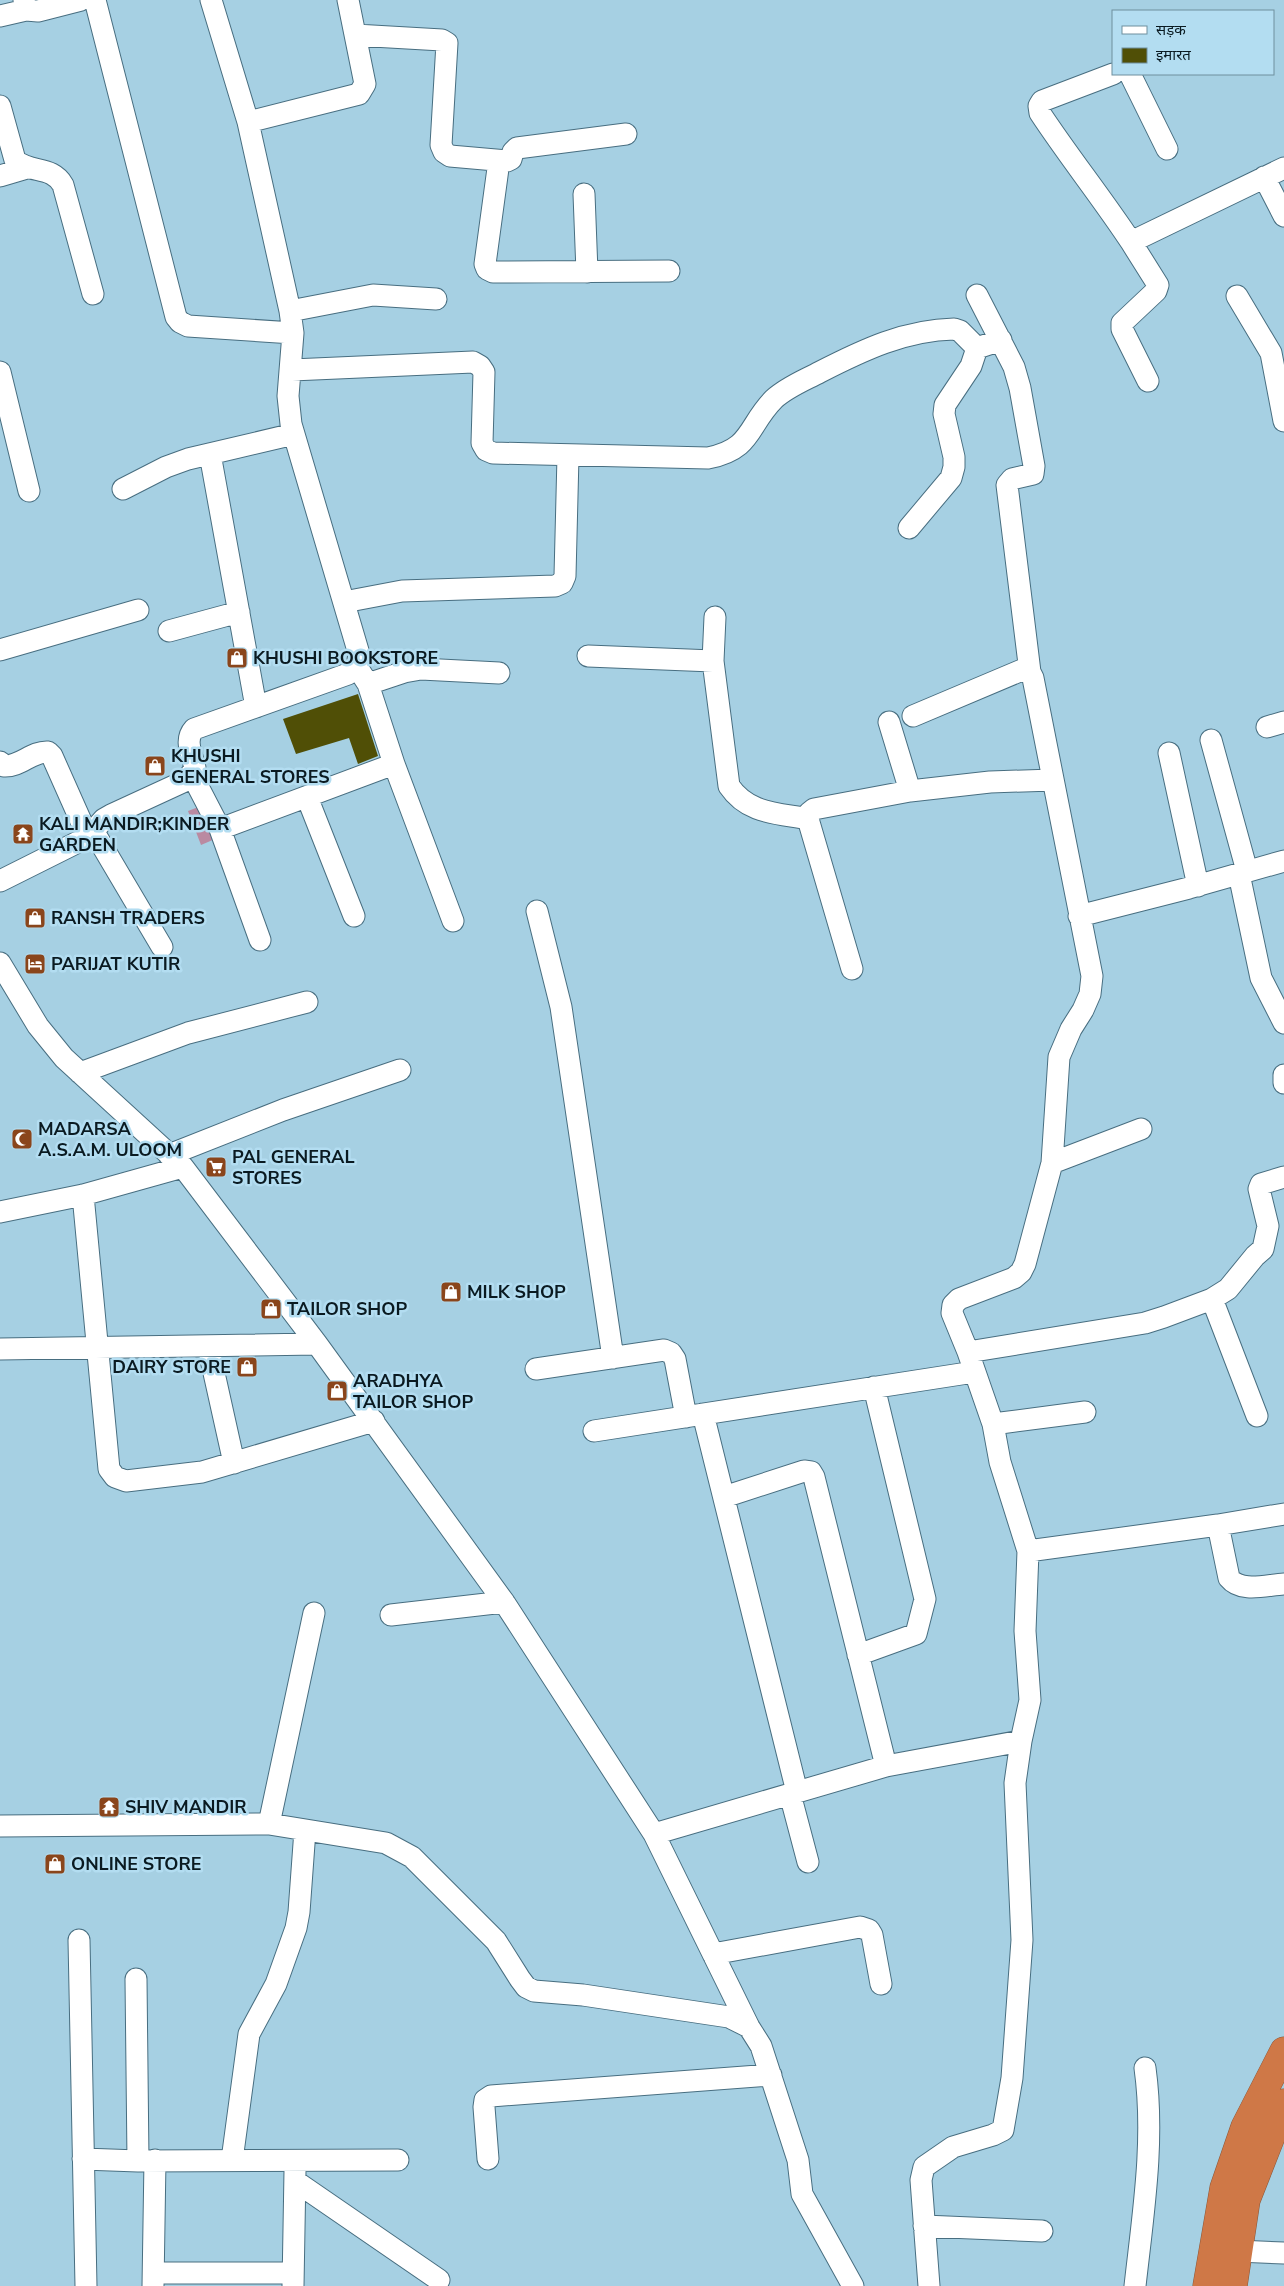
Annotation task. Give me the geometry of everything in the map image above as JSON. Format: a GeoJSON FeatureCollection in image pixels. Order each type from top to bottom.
{"type":"FeatureCollection","features":[{"type":"Feature","properties":{"kind":"highway"},"geometry":{"type":"LineString","coordinates":[[1233,2286],[1254,2141],[1284,2051]]}},
{"type":"Feature","properties":{"kind":"highway"},"geometry":{"type":"LineString","coordinates":[[1207,2286],[1224,2188],[1254,2141],[1284,2103]]}},
{"type":"Feature","properties":{"kind":"street"},"geometry":{"type":"LineString","coordinates":[[0,16],[25,5],[38,11],[81,0]]}},
{"type":"Feature","properties":{"kind":"street"},"geometry":{"type":"LineString","coordinates":[[95,0],[176,317],[180,322],[188,326],[293,333]]}},
{"type":"Feature","properties":{"kind":"street"},"geometry":{"type":"LineString","coordinates":[[211,0],[248,122],[290,311],[293,333],[292,370],[288,396],[294,434],[359,654],[362,675],[453,921]]}},
{"type":"Feature","properties":{"kind":"street"},"geometry":{"type":"LineString","coordinates":[[248,122],[358,94],[365,84],[348,0]]}},
{"type":"Feature","properties":{"kind":"street"},"geometry":{"type":"LineString","coordinates":[[355,35],[442,40],[447,43],[441,145],[444,152],[450,156],[499,161],[510,160],[517,148],[626,134]]}},
{"type":"Feature","properties":{"kind":"street"},"geometry":{"type":"LineString","coordinates":[[1112,74],[1042,101],[1039,106],[1040,113],[1068,155],[1090,181],[1158,286],[1156,291],[1122,323],[1122,329],[1148,381]]}},
{"type":"Feature","properties":{"kind":"street"},"geometry":{"type":"LineString","coordinates":[[1130,75],[1167,149]]}},
{"type":"Feature","properties":{"kind":"street"},"geometry":{"type":"LineString","coordinates":[[0,106],[15,160],[27,168]]}},
{"type":"Feature","properties":{"kind":"street"},"geometry":{"type":"LineString","coordinates":[[499,161],[485,264],[487,269],[493,272],[669,271]]}},
{"type":"Feature","properties":{"kind":"street"},"geometry":{"type":"LineString","coordinates":[[0,176],[27,168],[54,174],[63,185],[92,294]]}},
{"type":"Feature","properties":{"kind":"street"},"geometry":{"type":"LineString","coordinates":[[1131,242],[1284,168]]}},
{"type":"Feature","properties":{"kind":"street"},"geometry":{"type":"LineString","coordinates":[[1264,178],[1284,216]]}},
{"type":"Feature","properties":{"kind":"street"},"geometry":{"type":"LineString","coordinates":[[584,194],[587,272]]}},
{"type":"Feature","properties":{"kind":"street"},"geometry":{"type":"LineString","coordinates":[[290,311],[373,295],[436,299]]}},
{"type":"Feature","properties":{"kind":"street"},"geometry":{"type":"LineString","coordinates":[[929,2286],[921,2180],[924,2168],[953,2147],[999,2132],[1003,2130],[1006,2124],[1012,2078],[1022,1940],[1015,1783],[1021,1741],[1030,1700],[1025,1631],[1028,1551],[1000,1462],[993,1424],[952,1313],[953,1305],[959,1299],[1014,1278],[1021,1272],[1052,1163],[1059,1057],[1071,1029],[1090,994],[1092,976],[1033,678],[1030,672],[1007,485],[1012,479],[1033,474],[1034,466],[1020,388],[1014,367],[977,295]]}},
{"type":"Feature","properties":{"kind":"street"},"geometry":{"type":"LineString","coordinates":[[1238,296],[1278,352],[1284,422]]}},
{"type":"Feature","properties":{"kind":"street"},"geometry":{"type":"LineString","coordinates":[[292,370],[473,362],[480,366],[484,372],[482,443],[486,450],[493,453],[708,458],[721,455],[743,443],[766,408],[782,393],[884,341],[954,328],[960,331],[976,348]]}},
{"type":"Feature","properties":{"kind":"street"},"geometry":{"type":"LineString","coordinates":[[976,348],[1001,340]]}},
{"type":"Feature","properties":{"kind":"street"},"geometry":{"type":"LineString","coordinates":[[909,528],[951,478],[954,457],[944,414],[945,405],[971,366],[976,348]]}},
{"type":"Feature","properties":{"kind":"street"},"geometry":{"type":"LineString","coordinates":[[0,372],[29,491]]}},
{"type":"Feature","properties":{"kind":"street"},"geometry":{"type":"LineString","coordinates":[[123,489],[166,467],[210,454],[294,434]]}},
{"type":"Feature","properties":{"kind":"street"},"geometry":{"type":"LineString","coordinates":[[210,454],[256,707]]}},
{"type":"Feature","properties":{"kind":"street"},"geometry":{"type":"LineString","coordinates":[[344,602],[402,590],[555,586],[562,583],[565,576],[568,456]]}},
{"type":"Feature","properties":{"kind":"street"},"geometry":{"type":"LineString","coordinates":[[0,650],[138,610]]}},
{"type":"Feature","properties":{"kind":"street"},"geometry":{"type":"LineString","coordinates":[[169,631],[239,612]]}},
{"type":"Feature","properties":{"kind":"street"},"geometry":{"type":"LineString","coordinates":[[715,617],[713,661],[729,786],[740,800],[754,808],[808,819]]}},
{"type":"Feature","properties":{"kind":"street"},"geometry":{"type":"LineString","coordinates":[[588,656],[713,661]]}},
{"type":"Feature","properties":{"kind":"street"},"geometry":{"type":"LineString","coordinates":[[0,881],[91,834],[104,819],[187,780],[195,768],[189,743],[189,735],[194,729],[348,674],[362,675],[421,669],[499,673]]}},
{"type":"Feature","properties":{"kind":"street"},"geometry":{"type":"LineString","coordinates":[[913,716],[1022,670],[1030,672]]}},
{"type":"Feature","properties":{"kind":"street"},"geometry":{"type":"LineString","coordinates":[[890,722],[910,791]]}},
{"type":"Feature","properties":{"kind":"street"},"geometry":{"type":"LineString","coordinates":[[1211,740],[1243,873],[1261,978],[1284,1022]]}},
{"type":"Feature","properties":{"kind":"street"},"geometry":{"type":"LineString","coordinates":[[0,762],[4,766],[12,766],[41,752],[48,752],[52,756],[91,834],[162,947]]}},
{"type":"Feature","properties":{"kind":"street"},"geometry":{"type":"LineString","coordinates":[[1170,753],[1198,886]]}},
{"type":"Feature","properties":{"kind":"street"},"geometry":{"type":"LineString","coordinates":[[220,829],[394,764]]}},
{"type":"Feature","properties":{"kind":"street"},"geometry":{"type":"LineString","coordinates":[[192,775],[220,829],[260,940]]}},
{"type":"Feature","properties":{"kind":"street"},"geometry":{"type":"LineString","coordinates":[[852,970],[808,819],[809,813],[814,809],[910,791],[990,782],[1053,780]]}},
{"type":"Feature","properties":{"kind":"street"},"geometry":{"type":"LineString","coordinates":[[307,797],[354,916]]}},
{"type":"Feature","properties":{"kind":"street"},"geometry":{"type":"LineString","coordinates":[[1079,916],[1198,886],[1284,861]]}},
{"type":"Feature","properties":{"kind":"street"},"geometry":{"type":"LineString","coordinates":[[537,911],[560,1008],[613,1358]]}},
{"type":"Feature","properties":{"kind":"street"},"geometry":{"type":"LineString","coordinates":[[0,963],[38,1026],[64,1058],[176,1161],[317,1344],[504,1602],[654,1834],[749,2027],[761,2046],[798,2160],[802,2194],[853,2286]]}},
{"type":"Feature","properties":{"kind":"street"},"geometry":{"type":"LineString","coordinates":[[80,1073],[188,1033],[307,1002]]}},
{"type":"Feature","properties":{"kind":"street"},"geometry":{"type":"LineString","coordinates":[[0,1212],[83,1195],[176,1161],[283,1110],[400,1070]]}},
{"type":"Feature","properties":{"kind":"street"},"geometry":{"type":"LineString","coordinates":[[1284,1075],[1284,1083]]}},
{"type":"Feature","properties":{"kind":"street"},"geometry":{"type":"LineString","coordinates":[[1052,1163],[1141,1129]]}},
{"type":"Feature","properties":{"kind":"street"},"geometry":{"type":"LineString","coordinates":[[594,1431],[874,1387],[971,1362],[1145,1323],[1212,1299],[1228,1289],[1263,1249],[1268,1226],[1259,1190],[1261,1184],[1284,1177]]}},
{"type":"Feature","properties":{"kind":"street"},"geometry":{"type":"LineString","coordinates":[[83,1195],[109,1469],[115,1478],[126,1481],[202,1472],[374,1421]]}},
{"type":"Feature","properties":{"kind":"street"},"geometry":{"type":"LineString","coordinates":[[1212,1299],[1257,1416]]}},
{"type":"Feature","properties":{"kind":"street"},"geometry":{"type":"LineString","coordinates":[[0,1349],[98,1349],[317,1344]]}},
{"type":"Feature","properties":{"kind":"street"},"geometry":{"type":"LineString","coordinates":[[208,1346],[234,1463]]}},
{"type":"Feature","properties":{"kind":"street"},"geometry":{"type":"LineString","coordinates":[[536,1369],[664,1350],[671,1353],[675,1360],[724,1497],[808,1862]]}},
{"type":"Feature","properties":{"kind":"street"},"geometry":{"type":"LineString","coordinates":[[858,1655],[916,1634],[925,1599],[874,1387]]}},
{"type":"Feature","properties":{"kind":"street"},"geometry":{"type":"LineString","coordinates":[[993,1424],[1084,1412]]}},
{"type":"Feature","properties":{"kind":"street"},"geometry":{"type":"LineString","coordinates":[[724,1497],[804,1471],[811,1472],[814,1477],[886,1766]]}},
{"type":"Feature","properties":{"kind":"street"},"geometry":{"type":"LineString","coordinates":[[1028,1551],[1284,1514]]}},
{"type":"Feature","properties":{"kind":"street"},"geometry":{"type":"LineString","coordinates":[[1218,1525],[1229,1578],[1234,1584],[1243,1587],[1284,1584]]}},
{"type":"Feature","properties":{"kind":"street"},"geometry":{"type":"LineString","coordinates":[[391,1615],[504,1602]]}},
{"type":"Feature","properties":{"kind":"street"},"geometry":{"type":"LineString","coordinates":[[269,1824],[314,1613]]}},
{"type":"Feature","properties":{"kind":"street"},"geometry":{"type":"LineString","coordinates":[[654,1834],[886,1766],[1021,1741]]}},
{"type":"Feature","properties":{"kind":"street"},"geometry":{"type":"LineString","coordinates":[[0,1826],[269,1824],[386,1843],[412,1857],[496,1941],[526,1987],[534,1991],[583,1995],[729,2017],[749,2027]]}},
{"type":"Feature","properties":{"kind":"street"},"geometry":{"type":"LineString","coordinates":[[232,2160],[249,2034],[276,1984],[296,1928],[299,1912],[305,1830]]}},
{"type":"Feature","properties":{"kind":"street"},"geometry":{"type":"LineString","coordinates":[[713,1954],[860,1927],[869,1930],[872,1935],[881,1984]]}},
{"type":"Feature","properties":{"kind":"street"},"geometry":{"type":"LineString","coordinates":[[79,1940],[86,2286]]}},
{"type":"Feature","properties":{"kind":"street"},"geometry":{"type":"LineString","coordinates":[[136,1978],[153,2280],[293,2279],[295,2171]]}},
{"type":"Feature","properties":{"kind":"street"},"geometry":{"type":"LineString","coordinates":[[1135,2286],[1147,2178],[1149,2096],[1145,2068]]}},
{"type":"Feature","properties":{"kind":"street"},"geometry":{"type":"LineString","coordinates":[[488,2159],[484,2106],[485,2100],[491,2096],[771,2076]]}},
{"type":"Feature","properties":{"kind":"street"},"geometry":{"type":"LineString","coordinates":[[83,2159],[146,2161],[232,2160],[295,2171],[398,2160]]}},
{"type":"Feature","properties":{"kind":"street"},"geometry":{"type":"LineString","coordinates":[[295,2171],[439,2280]]}},
{"type":"Feature","properties":{"kind":"street"},"geometry":{"type":"LineString","coordinates":[[924,2226],[1042,2231]]}},
{"type":"Feature","properties":{"kind":"street"},"geometry":{"type":"LineString","coordinates":[[1237,2251],[1284,2253]]}},
{"type":"Feature","properties":{"kind":"shaded area"},"geometry":{"type":"Polygon","coordinates":[[[201,806],[215,839],[201,845],[188,811],[201,806]]]}},
{"type":"Feature","properties":{"kind":"building"},"geometry":{"type":"Polygon","coordinates":[[[358,694],[378,756],[358,764],[349,738],[296,754],[283,719],[358,694]]]}},
{"type":"Feature","properties":{"kind":"place","name":"KHUSHI BOOKSTORE"},"geometry":{"type":"Point","coordinates":[237,658]}},
{"type":"Feature","properties":{"kind":"place","name":"KHUSHI GENERAL STORES"},"geometry":{"type":"Point","coordinates":[155,766]}},
{"type":"Feature","properties":{"kind":"place","name":"KALI MANDIR;KINDER GARDEN"},"geometry":{"type":"Point","coordinates":[23,834]}},
{"type":"Feature","properties":{"kind":"place","name":"RANSH TRADERS"},"geometry":{"type":"Point","coordinates":[35,918]}},
{"type":"Feature","properties":{"kind":"place","name":"PARIJAT KUTIR"},"geometry":{"type":"Point","coordinates":[35,964]}},
{"type":"Feature","properties":{"kind":"place","name":"MADARSA A.S.A.M. ULOOM"},"geometry":{"type":"Point","coordinates":[22,1139]}},
{"type":"Feature","properties":{"kind":"place","name":"PAL GENERAL STORES"},"geometry":{"type":"Point","coordinates":[216,1167]}},
{"type":"Feature","properties":{"kind":"place","name":"MILK SHOP"},"geometry":{"type":"Point","coordinates":[451,1292]}},
{"type":"Feature","properties":{"kind":"place","name":"TAILOR SHOP"},"geometry":{"type":"Point","coordinates":[271,1309]}},
{"type":"Feature","properties":{"kind":"place","name":"DAIRY STORE"},"geometry":{"type":"Point","coordinates":[247,1367]}},
{"type":"Feature","properties":{"kind":"place","name":"ARADHYA TAILOR SHOP"},"geometry":{"type":"Point","coordinates":[337,1391]}},
{"type":"Feature","properties":{"kind":"place","name":"SHIV MANDIR"},"geometry":{"type":"Point","coordinates":[109,1807]}},
{"type":"Feature","properties":{"kind":"place","name":"ONLINE STORE"},"geometry":{"type":"Point","coordinates":[55,1864]}}]}
